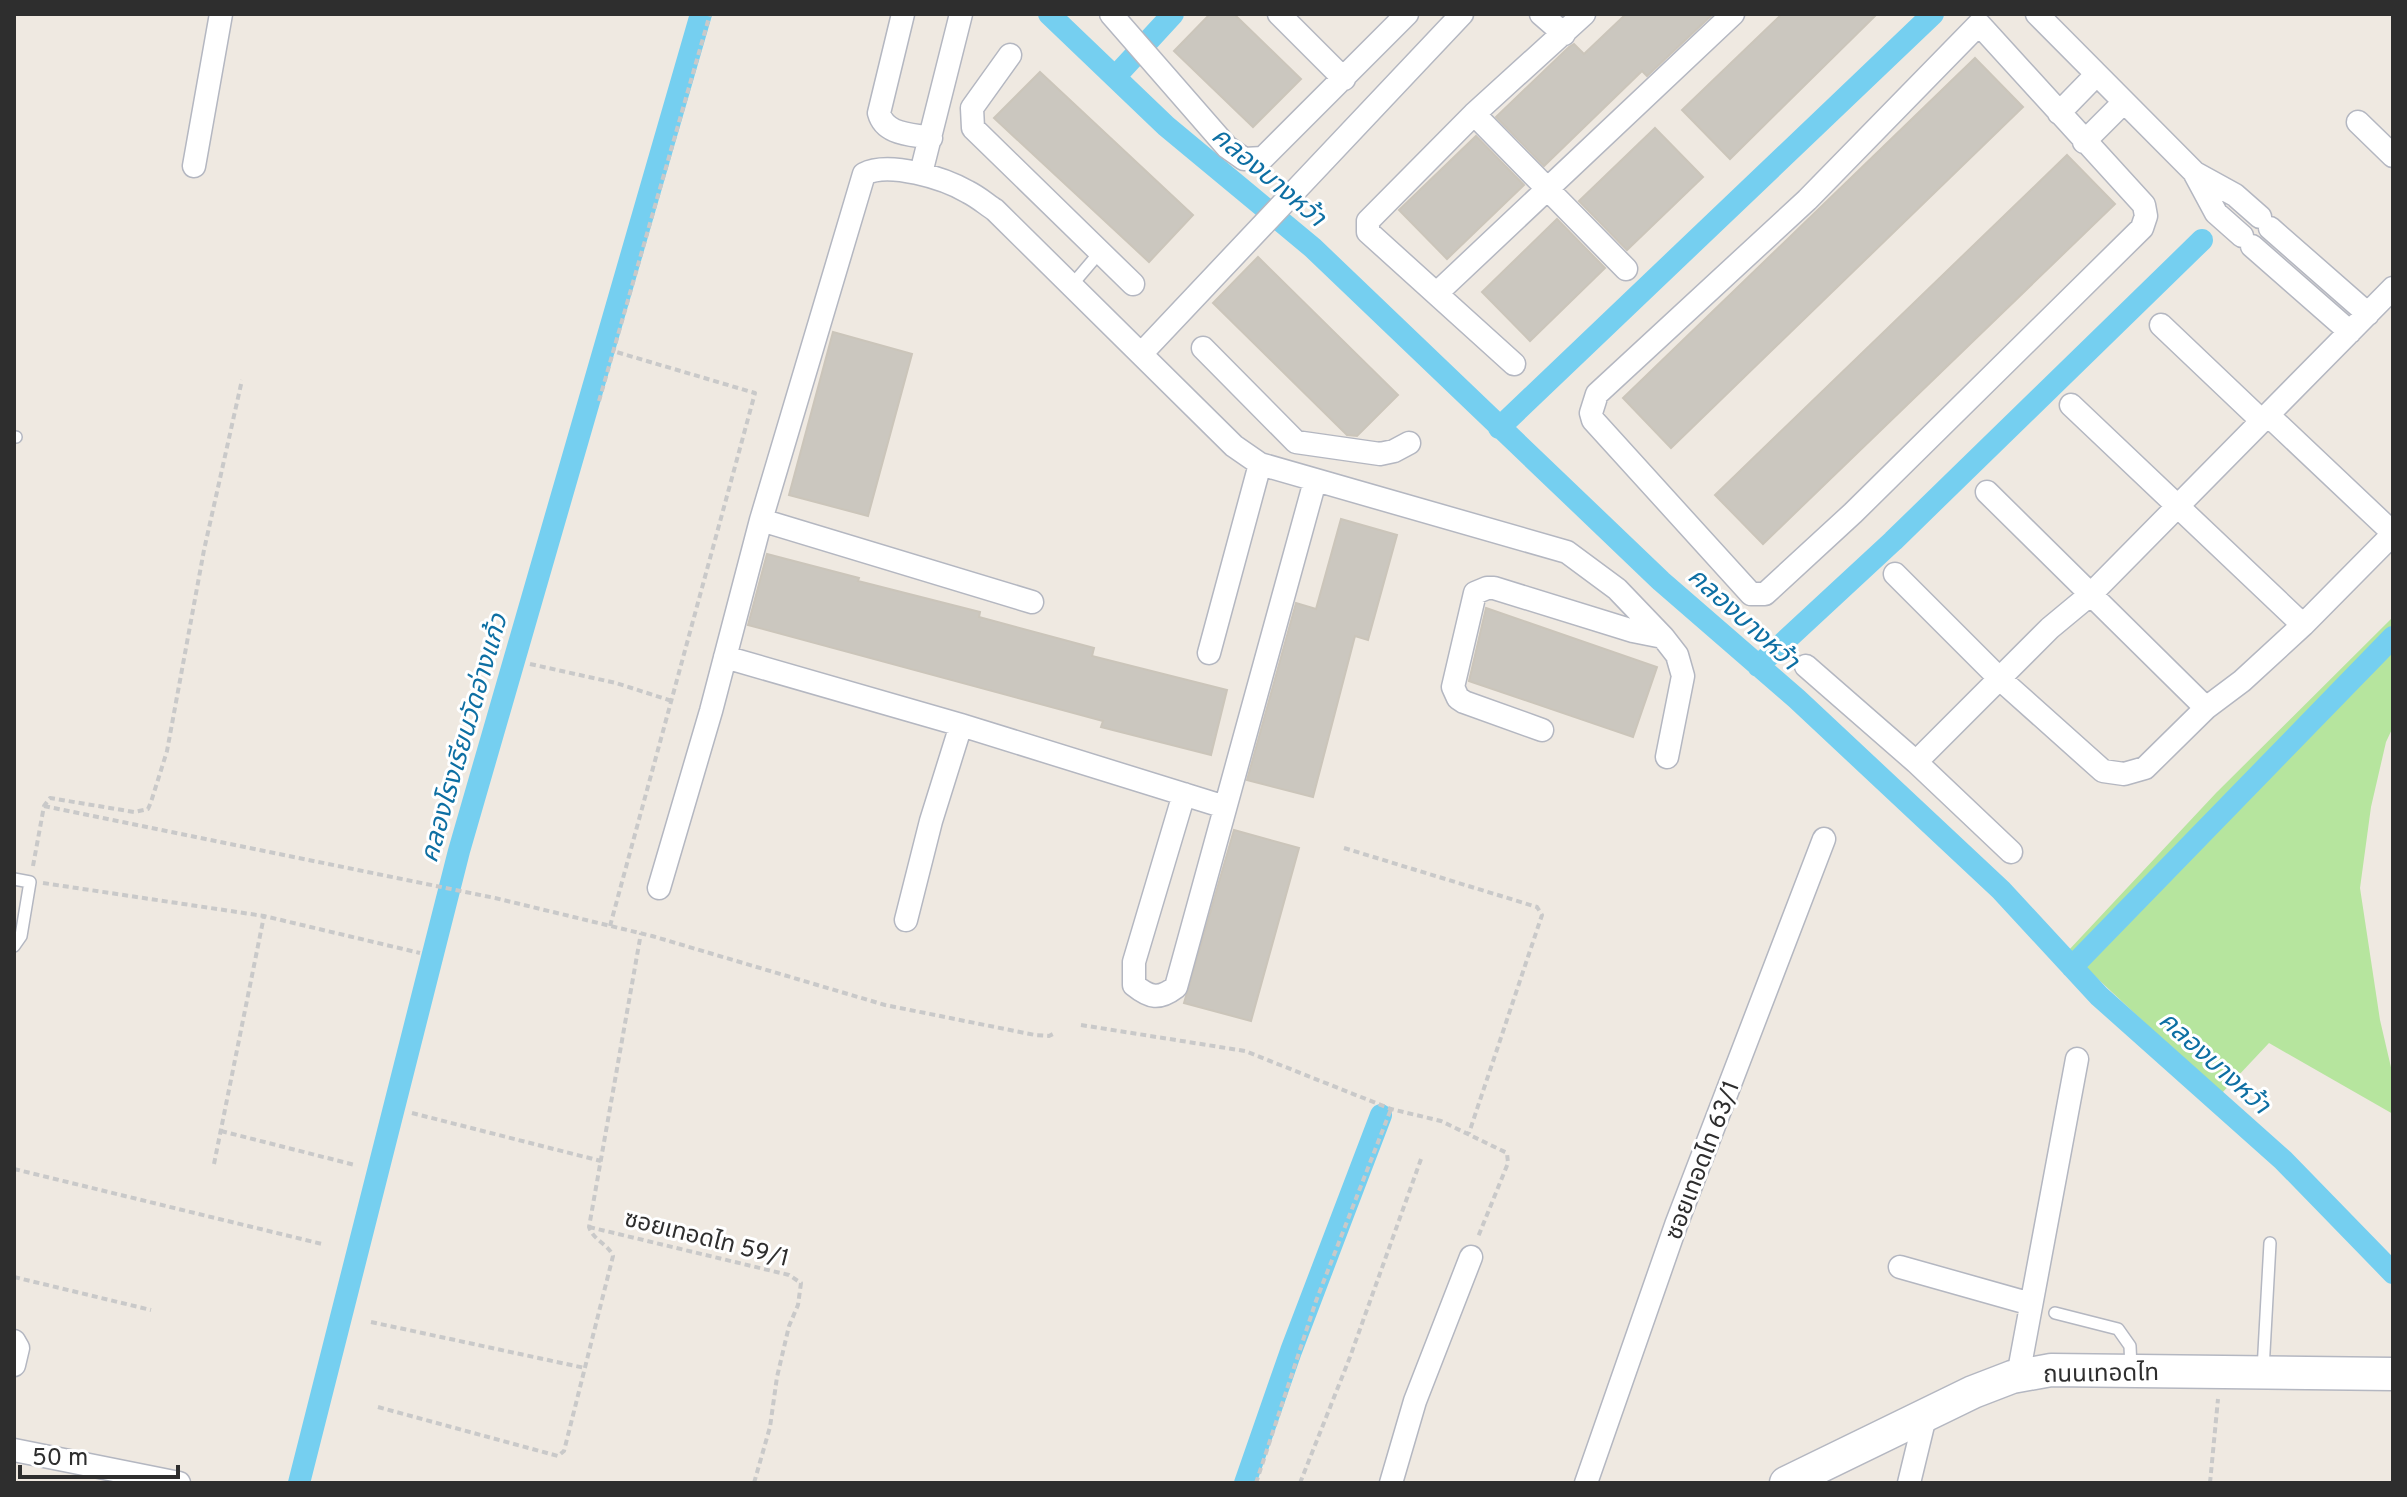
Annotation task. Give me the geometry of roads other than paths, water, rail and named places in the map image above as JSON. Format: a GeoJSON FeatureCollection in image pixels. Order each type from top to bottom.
{"type":"FeatureCollection","features":[{"type":"Feature","properties":{"kind":"main road","name":"ถนนเทอดไท"},"geometry":{"type":"LineString","coordinates":[[1786,1483],[1973,1392],[2018,1376],[2051,1370],[2393,1374]]}},
{"type":"Feature","properties":{"kind":"street"},"geometry":{"type":"LineString","coordinates":[[194,166],[221,14]]}},
{"type":"Feature","properties":{"kind":"street"},"geometry":{"type":"LineString","coordinates":[[903,14],[879,113],[882,123],[891,130],[931,138]]}},
{"type":"Feature","properties":{"kind":"street"},"geometry":{"type":"LineString","coordinates":[[921,173],[961,14]]}},
{"type":"Feature","properties":{"kind":"street"},"geometry":{"type":"LineString","coordinates":[[1111,14],[1227,147],[1244,159],[1263,158],[1407,14]]}},
{"type":"Feature","properties":{"kind":"street"},"geometry":{"type":"LineString","coordinates":[[1279,14],[1344,79]]}},
{"type":"Feature","properties":{"kind":"street"},"geometry":{"type":"LineString","coordinates":[[1141,354],[1462,14]]}},
{"type":"Feature","properties":{"kind":"street"},"geometry":{"type":"LineString","coordinates":[[1541,14],[1564,34]]}},
{"type":"Feature","properties":{"kind":"street"},"geometry":{"type":"LineString","coordinates":[[1514,364],[1366,227],[1368,221],[1474,114],[1584,14]]}},
{"type":"Feature","properties":{"kind":"street"},"geometry":{"type":"LineString","coordinates":[[1437,293],[1733,14]]}},
{"type":"Feature","properties":{"kind":"street"},"geometry":{"type":"LineString","coordinates":[[2037,14],[2195,173],[2235,195],[2368,314]]}},
{"type":"Feature","properties":{"kind":"street"},"geometry":{"type":"LineString","coordinates":[[1979,24],[2059,113],[2144,205],[2146,216],[2142,228],[1853,513],[1765,594],[1756,595],[1746,590],[1593,420],[1593,404],[1597,394],[1807,200],[1979,24]]}},
{"type":"Feature","properties":{"kind":"street"},"geometry":{"type":"LineString","coordinates":[[1010,55],[972,108],[973,128],[1133,284]]}},
{"type":"Feature","properties":{"kind":"street"},"geometry":{"type":"LineString","coordinates":[[2059,113],[2096,75]]}},
{"type":"Feature","properties":{"kind":"street"},"geometry":{"type":"LineString","coordinates":[[2084,142],[2123,103]]}},
{"type":"Feature","properties":{"kind":"street"},"geometry":{"type":"LineString","coordinates":[[1474,114],[1626,269]]}},
{"type":"Feature","properties":{"kind":"street"},"geometry":{"type":"LineString","coordinates":[[2358,122],[2393,156]]}},
{"type":"Feature","properties":{"kind":"street"},"geometry":{"type":"LineString","coordinates":[[659,888],[761,520],[864,174],[876,169],[921,173],[967,191],[995,210],[1234,446],[1260,464],[1290,458],[1380,454],[1409,443]]}},
{"type":"Feature","properties":{"kind":"street"},"geometry":{"type":"LineString","coordinates":[[2195,173],[2216,213],[2350,332]]}},
{"type":"Feature","properties":{"kind":"street"},"geometry":{"type":"LineString","coordinates":[[1916,762],[2050,628],[2091,594],[2393,288]]}},
{"type":"Feature","properties":{"kind":"street"},"geometry":{"type":"LineString","coordinates":[[1895,574],[2000,679],[2103,771],[2124,774],[2145,768],[2206,708],[2242,681],[2303,625],[2393,534],[2161,325]]}},
{"type":"Feature","properties":{"kind":"street"},"geometry":{"type":"LineString","coordinates":[[1203,348],[1290,458],[1315,481],[1567,552],[1617,589],[1677,655],[1683,676],[1667,757]]}},
{"type":"Feature","properties":{"kind":"street"},"geometry":{"type":"LineString","coordinates":[[2071,405],[2303,625]]}},
{"type":"Feature","properties":{"kind":"street"},"geometry":{"type":"LineString","coordinates":[[1209,653],[1260,464]]}},
{"type":"Feature","properties":{"kind":"street"},"geometry":{"type":"LineString","coordinates":[[1184,794],[1134,962],[1134,985],[1153,996],[1165,995],[1176,987],[1315,481]]}},
{"type":"Feature","properties":{"kind":"street"},"geometry":{"type":"LineString","coordinates":[[1987,492],[2206,708]]}},
{"type":"Feature","properties":{"kind":"street"},"geometry":{"type":"LineString","coordinates":[[761,520],[1032,602]]}},
{"type":"Feature","properties":{"kind":"street"},"geometry":{"type":"LineString","coordinates":[[1542,730],[1464,702],[1455,693],[1453,687],[1475,593],[1494,588],[1633,631],[1663,637]]}},
{"type":"Feature","properties":{"kind":"street"},"geometry":{"type":"LineString","coordinates":[[725,657],[961,725],[1225,807]]}},
{"type":"Feature","properties":{"kind":"street"},"geometry":{"type":"LineString","coordinates":[[1806,666],[1916,762],[2011,852]]}},
{"type":"Feature","properties":{"kind":"street"},"geometry":{"type":"LineString","coordinates":[[906,920],[931,821],[961,725]]}},
{"type":"Feature","properties":{"kind":"street","name":"ซอยเทอดไท 63/1"},"geometry":{"type":"LineString","coordinates":[[1586,1483],[1676,1225],[1824,839]]}},
{"type":"Feature","properties":{"kind":"street"},"geometry":{"type":"LineString","coordinates":[[2018,1376],[2077,1059]]}},
{"type":"Feature","properties":{"kind":"street"},"geometry":{"type":"LineString","coordinates":[[1391,1483],[1415,1401],[1471,1257]]}},
{"type":"Feature","properties":{"kind":"street"},"geometry":{"type":"LineString","coordinates":[[1900,1267],[2031,1304]]}},
{"type":"Feature","properties":{"kind":"street"},"geometry":{"type":"LineString","coordinates":[[14,1341],[18,1348],[14,1365]]}},
{"type":"Feature","properties":{"kind":"street"},"geometry":{"type":"LineString","coordinates":[[1909,1483],[1925,1417]]}},
{"type":"Feature","properties":{"kind":"street"},"geometry":{"type":"LineString","coordinates":[[14,1450],[179,1483]]}},
{"type":"Feature","properties":{"kind":"lane"},"geometry":{"type":"LineString","coordinates":[[1071,286],[1100,252]]}},
{"type":"Feature","properties":{"kind":"lane"},"geometry":{"type":"LineString","coordinates":[[14,879],[30,882],[21,936],[14,946]]}},
{"type":"Feature","properties":{"kind":"lane"},"geometry":{"type":"LineString","coordinates":[[2262,1373],[2270,1243]]}},
{"type":"Feature","properties":{"kind":"lane"},"geometry":{"type":"LineString","coordinates":[[2055,1313],[2118,1329],[2130,1346],[2132,1371]]}},
{"type":"Feature","properties":{"kind":"waterway","name":"คลองโรงเรียนวัดอ่างแก้ว"},"geometry":{"type":"LineString","coordinates":[[299,1483],[459,851],[701,14]]}},
{"type":"Feature","properties":{"kind":"waterway","name":"คลองบางหว้า"},"geometry":{"type":"LineString","coordinates":[[1049,14],[1166,126],[1313,248],[1661,581],[1797,699],[2001,890],[2099,996],[2283,1160],[2393,1273]]}},
{"type":"Feature","properties":{"kind":"waterway"},"geometry":{"type":"LineString","coordinates":[[1115,77],[1173,14]]}},
{"type":"Feature","properties":{"kind":"waterway"},"geometry":{"type":"LineString","coordinates":[[1499,428],[1933,14]]}},
{"type":"Feature","properties":{"kind":"waterway"},"geometry":{"type":"LineString","coordinates":[[1758,666],[1893,541],[2202,240]]}},
{"type":"Feature","properties":{"kind":"waterway"},"geometry":{"type":"LineString","coordinates":[[2072,967],[2393,637]]}},
{"type":"Feature","properties":{"kind":"waterway"},"geometry":{"type":"LineString","coordinates":[[1245,1483],[1291,1351],[1381,1115]]}}]}
